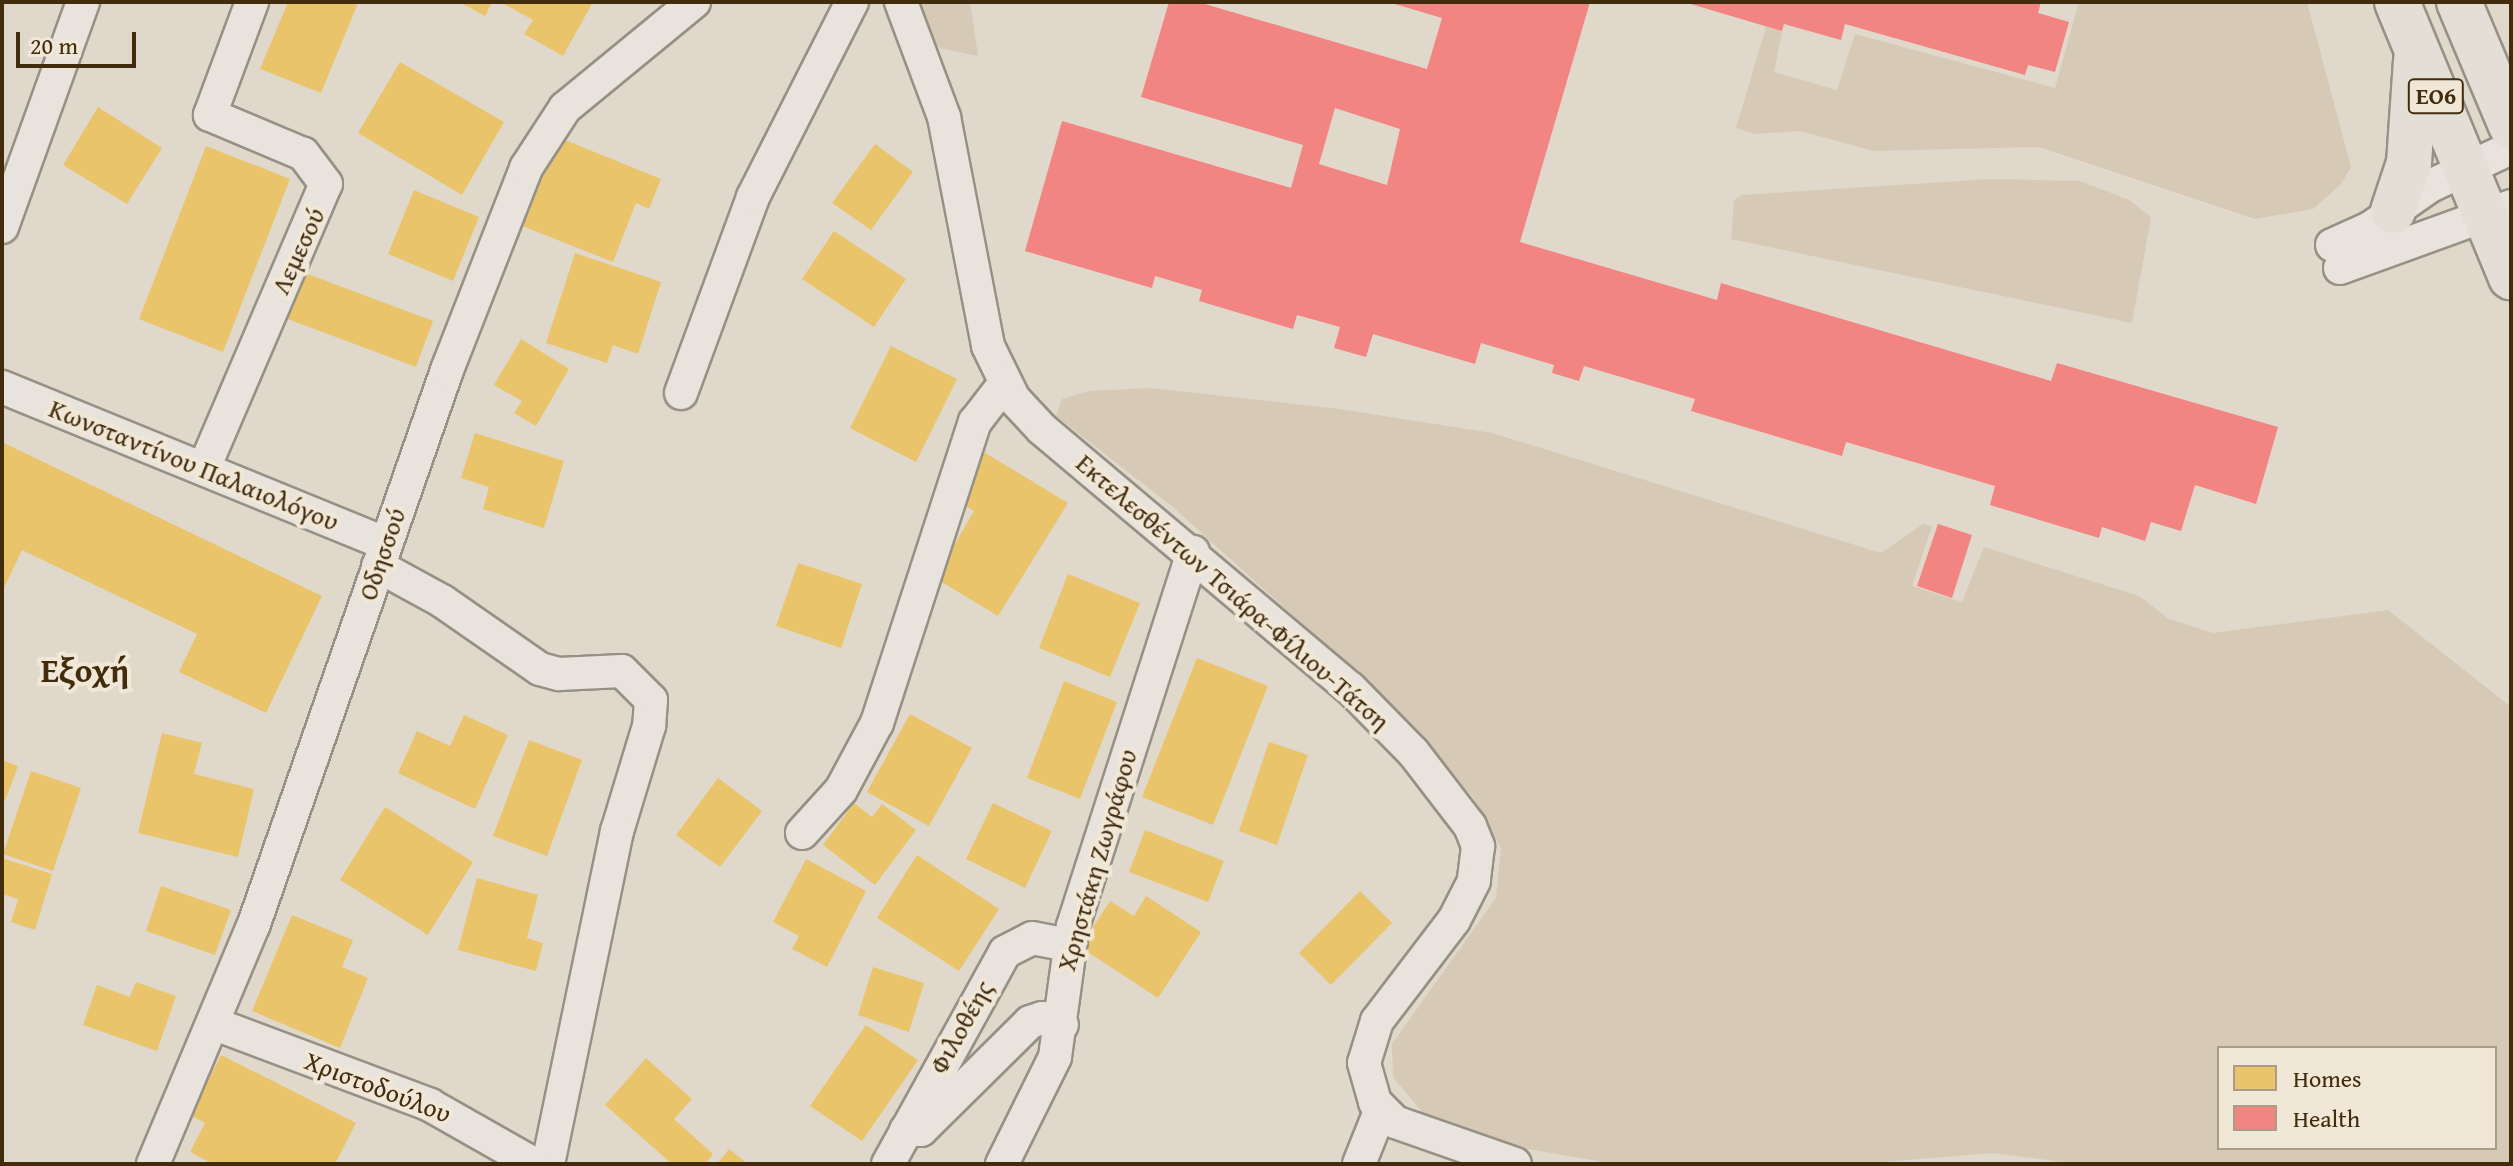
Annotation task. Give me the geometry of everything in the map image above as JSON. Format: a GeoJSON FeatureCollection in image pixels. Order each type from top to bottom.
{"type":"FeatureCollection","features":[{"type":"Feature","properties":{"kind":"main road","name":"ΕΟ6"},"geometry":{"type":"LineString","coordinates":[[2397,2],[2466,169],[2498,211],[2511,277]]}},
{"type":"Feature","properties":{"kind":"main road","name":"ΕΟ6"},"geometry":{"type":"LineString","coordinates":[[2459,2],[2511,126]]}},
{"type":"Feature","properties":{"kind":"main road"},"geometry":{"type":"LineString","coordinates":[[2393,211],[2404,187],[2413,134],[2416,46]]}},
{"type":"Feature","properties":{"kind":"street"},"geometry":{"type":"LineString","coordinates":[[2,227],[83,2]]}},
{"type":"Feature","properties":{"kind":"street","name":"Λεμεσού"},"geometry":{"type":"LineString","coordinates":[[204,468],[326,184],[303,154],[210,115],[252,2]]}},
{"type":"Feature","properties":{"kind":"street","name":"Οδησσού"},"geometry":{"type":"LineString","coordinates":[[153,1164],[215,1024],[254,924],[490,252],[538,144],[583,91],[694,2]]}},
{"type":"Feature","properties":{"kind":"street"},"geometry":{"type":"LineString","coordinates":[[681,393],[753,197],[852,2]]}},
{"type":"Feature","properties":{"kind":"street","name":"Εκτελεσθέντων Τσιάρα-Φίλιου-Τάτση"},"geometry":{"type":"LineString","coordinates":[[901,2],[944,117],[968,223],[979,308],[1005,383],[1042,429],[1193,552],[1386,722],[1455,803],[1478,846],[1474,881],[1464,902],[1370,1035],[1365,1072],[1381,1109]]}},
{"type":"Feature","properties":{"kind":"street"},"geometry":{"type":"LineString","coordinates":[[2498,211],[2336,257],[2393,211],[2466,169],[2511,148]]}},
{"type":"Feature","properties":{"kind":"street"},"geometry":{"type":"LineString","coordinates":[[802,833],[841,790],[877,723],[967,441],[975,422],[1005,383]]}},
{"type":"Feature","properties":{"kind":"street","name":"Κωνσταντίνου Παλαιολόγου"},"geometry":{"type":"LineString","coordinates":[[2,387],[204,468],[382,555],[540,669],[559,674],[622,671],[651,700],[649,726],[617,831],[548,1164]]}},
{"type":"Feature","properties":{"kind":"street","name":"Χρηστάκη Ζωγράφου"},"geometry":{"type":"LineString","coordinates":[[1002,1164],[1051,1070],[1062,1025],[1068,945],[1193,552]]}},
{"type":"Feature","properties":{"kind":"street","name":"Φιλοθέης"},"geometry":{"type":"LineString","coordinates":[[888,1164],[1005,952],[1032,938],[1068,945]]}},
{"type":"Feature","properties":{"kind":"street"},"geometry":{"type":"LineString","coordinates":[[906,1130],[921,1130],[1025,1025],[1042,1018],[1062,1025]]}},
{"type":"Feature","properties":{"kind":"street","name":"Χριστοδούλου"},"geometry":{"type":"LineString","coordinates":[[215,1024],[430,1105],[534,1164]]}},
{"type":"Feature","properties":{"kind":"street"},"geometry":{"type":"LineString","coordinates":[[1359,1164],[1381,1109],[1413,1132],[1515,1164]]}},
{"type":"Feature","properties":{"kind":"shaded area"},"geometry":{"type":"Polygon","coordinates":[[[914,2],[970,2],[978,56],[940,48],[930,40],[914,2]]]}},
{"type":"Feature","properties":{"kind":"shaded area"},"geometry":{"type":"Polygon","coordinates":[[[2079,2],[2307,2],[2351,167],[2341,184],[2313,209],[2255,219],[2039,147],[1874,151],[1800,131],[1756,134],[1736,128],[1766,27],[1782,31],[1774,72],[1837,90],[1855,34],[2055,88],[2079,2]]]}},
{"type":"Feature","properties":{"kind":"shaded area"},"geometry":{"type":"Polygon","coordinates":[[[1990,179],[2080,181],[2129,200],[2151,217],[2132,323],[1731,239],[1734,200],[1742,195],[1990,179]]]}},
{"type":"Feature","properties":{"kind":"shaded area"},"geometry":{"type":"Polygon","coordinates":[[[1150,388],[1339,409],[1492,433],[1881,553],[1923,524],[1932,526],[1912,586],[1962,602],[1984,547],[2139,596],[2169,619],[2213,633],[2388,610],[2511,707],[2511,1164],[2078,1164],[1993,1153],[1858,1164],[1615,1164],[1505,1145],[1423,1113],[1393,1077],[1392,1044],[1496,898],[1501,848],[1472,796],[1395,708],[1173,507],[1056,416],[1062,399],[1089,391],[1150,388]]]}},
{"type":"Feature","properties":{"kind":"building: Homes"},"geometry":{"type":"Polygon","coordinates":[[[288,2],[358,3],[321,93],[260,69],[288,2]]]}},
{"type":"Feature","properties":{"kind":"building: Homes"},"geometry":{"type":"Polygon","coordinates":[[[459,2],[492,2],[485,16],[459,2]]]}},
{"type":"Feature","properties":{"kind":"building: Homes"},"geometry":{"type":"Polygon","coordinates":[[[500,2],[593,2],[563,56],[524,34],[533,20],[500,2]]]}},
{"type":"Feature","properties":{"kind":"building: Homes"},"geometry":{"type":"Polygon","coordinates":[[[400,62],[504,122],[462,195],[358,133],[400,62]]]}},
{"type":"Feature","properties":{"kind":"building: Homes"},"geometry":{"type":"Polygon","coordinates":[[[98,107],[162,148],[127,204],[63,165],[98,107]]]}},
{"type":"Feature","properties":{"kind":"building: Homes"},"geometry":{"type":"Polygon","coordinates":[[[555,136],[661,179],[649,209],[636,203],[613,262],[520,225],[555,136]]]}},
{"type":"Feature","properties":{"kind":"building: Homes"},"geometry":{"type":"Polygon","coordinates":[[[875,144],[913,172],[871,230],[832,203],[875,144]]]}},
{"type":"Feature","properties":{"kind":"building: Homes"},"geometry":{"type":"Polygon","coordinates":[[[206,146],[290,179],[223,352],[139,319],[206,146]]]}},
{"type":"Feature","properties":{"kind":"building: Homes"},"geometry":{"type":"Polygon","coordinates":[[[414,190],[479,217],[453,281],[388,254],[414,190]]]}},
{"type":"Feature","properties":{"kind":"building: Homes"},"geometry":{"type":"Polygon","coordinates":[[[834,231],[906,279],[874,327],[802,279],[834,231]]]}},
{"type":"Feature","properties":{"kind":"building: Homes"},"geometry":{"type":"Polygon","coordinates":[[[575,253],[661,282],[638,354],[613,345],[607,363],[546,343],[575,253]]]}},
{"type":"Feature","properties":{"kind":"building: Homes"},"geometry":{"type":"Polygon","coordinates":[[[302,272],[433,321],[416,367],[285,318],[302,272]]]}},
{"type":"Feature","properties":{"kind":"building: Homes"},"geometry":{"type":"Polygon","coordinates":[[[521,339],[569,369],[536,426],[514,413],[522,401],[494,385],[521,339]]]}},
{"type":"Feature","properties":{"kind":"building: Homes"},"geometry":{"type":"Polygon","coordinates":[[[891,346],[957,379],[916,462],[850,428],[891,346]]]}},
{"type":"Feature","properties":{"kind":"building: Homes"},"geometry":{"type":"Polygon","coordinates":[[[475,433],[564,461],[544,528],[483,509],[489,487],[461,478],[475,433]]]}},
{"type":"Feature","properties":{"kind":"building: Homes"},"geometry":{"type":"Polygon","coordinates":[[[2,442],[322,596],[266,713],[179,672],[197,634],[22,550],[2,592],[2,442]]]}},
{"type":"Feature","properties":{"kind":"building: Homes"},"geometry":{"type":"Polygon","coordinates":[[[982,451],[1068,503],[998,616],[935,578],[974,511],[953,499],[982,451]]]}},
{"type":"Feature","properties":{"kind":"building: Homes"},"geometry":{"type":"Polygon","coordinates":[[[798,563],[862,584],[841,648],[776,626],[798,563]]]}},
{"type":"Feature","properties":{"kind":"building: Homes"},"geometry":{"type":"Polygon","coordinates":[[[1068,574],[1140,603],[1110,677],[1039,648],[1068,574]]]}},
{"type":"Feature","properties":{"kind":"building: Homes"},"geometry":{"type":"Polygon","coordinates":[[[1197,658],[1268,686],[1213,825],[1142,797],[1197,658]]]}},
{"type":"Feature","properties":{"kind":"building: Homes"},"geometry":{"type":"Polygon","coordinates":[[[1064,681],[1117,702],[1080,799],[1027,778],[1064,681]]]}},
{"type":"Feature","properties":{"kind":"building: Homes"},"geometry":{"type":"Polygon","coordinates":[[[910,714],[972,748],[929,826],[867,792],[910,714]]]}},
{"type":"Feature","properties":{"kind":"building: Homes"},"geometry":{"type":"Polygon","coordinates":[[[464,715],[508,735],[475,809],[398,773],[417,731],[450,746],[464,715]]]}},
{"type":"Feature","properties":{"kind":"building: Homes"},"geometry":{"type":"Polygon","coordinates":[[[162,733],[202,743],[194,774],[254,789],[238,857],[138,833],[162,733]]]}},
{"type":"Feature","properties":{"kind":"building: Homes"},"geometry":{"type":"Polygon","coordinates":[[[529,740],[582,760],[547,856],[493,836],[529,740]]]}},
{"type":"Feature","properties":{"kind":"building: Homes"},"geometry":{"type":"Polygon","coordinates":[[[1269,742],[1308,755],[1277,845],[1239,831],[1269,742]]]}},
{"type":"Feature","properties":{"kind":"building: Homes"},"geometry":{"type":"Polygon","coordinates":[[[2,760],[18,766],[5,801],[2,800],[2,760]]]}},
{"type":"Feature","properties":{"kind":"building: Homes"},"geometry":{"type":"Polygon","coordinates":[[[31,771],[81,788],[53,871],[3,854],[31,771]]]}},
{"type":"Feature","properties":{"kind":"building: Homes"},"geometry":{"type":"Polygon","coordinates":[[[718,778],[762,811],[720,867],[676,835],[718,778]]]}},
{"type":"Feature","properties":{"kind":"building: Homes"},"geometry":{"type":"Polygon","coordinates":[[[854,803],[872,817],[882,804],[916,830],[875,885],[823,845],[854,803]]]}},
{"type":"Feature","properties":{"kind":"building: Homes"},"geometry":{"type":"Polygon","coordinates":[[[993,803],[1052,831],[1025,888],[966,859],[993,803]]]}},
{"type":"Feature","properties":{"kind":"building: Homes"},"geometry":{"type":"Polygon","coordinates":[[[385,807],[473,862],[428,935],[340,880],[385,807]]]}},
{"type":"Feature","properties":{"kind":"building: Homes"},"geometry":{"type":"Polygon","coordinates":[[[1145,830],[1224,861],[1208,902],[1129,872],[1145,830]]]}},
{"type":"Feature","properties":{"kind":"building: Homes"},"geometry":{"type":"Polygon","coordinates":[[[917,855],[999,909],[959,971],[877,918],[917,855]]]}},
{"type":"Feature","properties":{"kind":"building: Homes"},"geometry":{"type":"Polygon","coordinates":[[[2,858],[52,874],[35,930],[11,922],[18,899],[2,894],[2,858]]]}},
{"type":"Feature","properties":{"kind":"building: Homes"},"geometry":{"type":"Polygon","coordinates":[[[806,859],[866,891],[827,967],[792,949],[799,936],[773,922],[806,859]]]}},
{"type":"Feature","properties":{"kind":"building: Homes"},"geometry":{"type":"Polygon","coordinates":[[[477,878],[538,895],[527,938],[543,943],[536,971],[458,950],[477,878]]]}},
{"type":"Feature","properties":{"kind":"building: Homes"},"geometry":{"type":"Polygon","coordinates":[[[161,886],[231,910],[215,955],[146,931],[161,886]]]}},
{"type":"Feature","properties":{"kind":"building: Homes"},"geometry":{"type":"Polygon","coordinates":[[[1360,891],[1392,923],[1331,985],[1299,953],[1360,891]]]}},
{"type":"Feature","properties":{"kind":"building: Homes"},"geometry":{"type":"Polygon","coordinates":[[[1146,896],[1201,932],[1158,998],[1080,947],[1110,901],[1134,916],[1146,896]]]}},
{"type":"Feature","properties":{"kind":"building: Homes"},"geometry":{"type":"Polygon","coordinates":[[[292,915],[353,940],[342,967],[368,978],[340,1048],[252,1011],[292,915]]]}},
{"type":"Feature","properties":{"kind":"building: Homes"},"geometry":{"type":"Polygon","coordinates":[[[873,967],[924,983],[909,1032],[858,1015],[873,967]]]}},
{"type":"Feature","properties":{"kind":"building: Homes"},"geometry":{"type":"Polygon","coordinates":[[[136,982],[176,996],[157,1051],[83,1025],[97,985],[130,997],[136,982]]]}},
{"type":"Feature","properties":{"kind":"building: Homes"},"geometry":{"type":"Polygon","coordinates":[[[866,1025],[918,1060],[862,1141],[810,1106],[866,1025]]]}},
{"type":"Feature","properties":{"kind":"building: Homes"},"geometry":{"type":"Polygon","coordinates":[[[221,1055],[356,1123],[335,1164],[213,1164],[190,1152],[205,1123],[190,1115],[221,1055]]]}},
{"type":"Feature","properties":{"kind":"building: Homes"},"geometry":{"type":"Polygon","coordinates":[[[646,1058],[692,1099],[674,1119],[713,1154],[705,1164],[672,1164],[605,1105],[646,1058]]]}},
{"type":"Feature","properties":{"kind":"building: Homes"},"geometry":{"type":"Polygon","coordinates":[[[729,1149],[748,1164],[717,1164],[729,1149]]]}},
{"type":"Feature","properties":{"kind":"building: Health"},"geometry":{"type":"Polygon","coordinates":[[[1169,2],[1198,2],[1427,69],[1442,18],[1388,2],[1590,2],[1520,242],[1717,300],[1721,283],[2051,381],[2057,363],[2278,427],[2256,504],[2195,485],[2181,531],[2151,522],[2145,541],[2102,527],[2099,538],[1990,505],[1995,486],[1846,442],[1842,456],[1691,411],[1695,399],[1584,366],[1579,381],[1552,373],[1554,365],[1481,343],[1475,364],[1373,334],[1366,357],[1334,348],[1340,327],[1297,315],[1293,329],[1199,301],[1202,290],[1155,276],[1152,288],[1025,251],[1062,121],[1291,188],[1303,145],[1141,97],[1169,2]],[[1335,108],[1319,164],[1387,185],[1400,129],[1335,108]]]}},
{"type":"Feature","properties":{"kind":"building: Health"},"geometry":{"type":"Polygon","coordinates":[[[1684,2],[2041,2],[2038,13],[2069,22],[2055,72],[2028,65],[2025,75],[1845,24],[1841,40],[1784,24],[1782,31],[1684,2]]]}},
{"type":"Feature","properties":{"kind":"building: Health"},"geometry":{"type":"Polygon","coordinates":[[[1938,524],[1972,535],[1952,598],[1917,586],[1938,524]]]}},
{"type":"Feature","properties":{"kind":"district","name":"Εξοχή"},"geometry":{"type":"Point","coordinates":[85,670]}}]}
